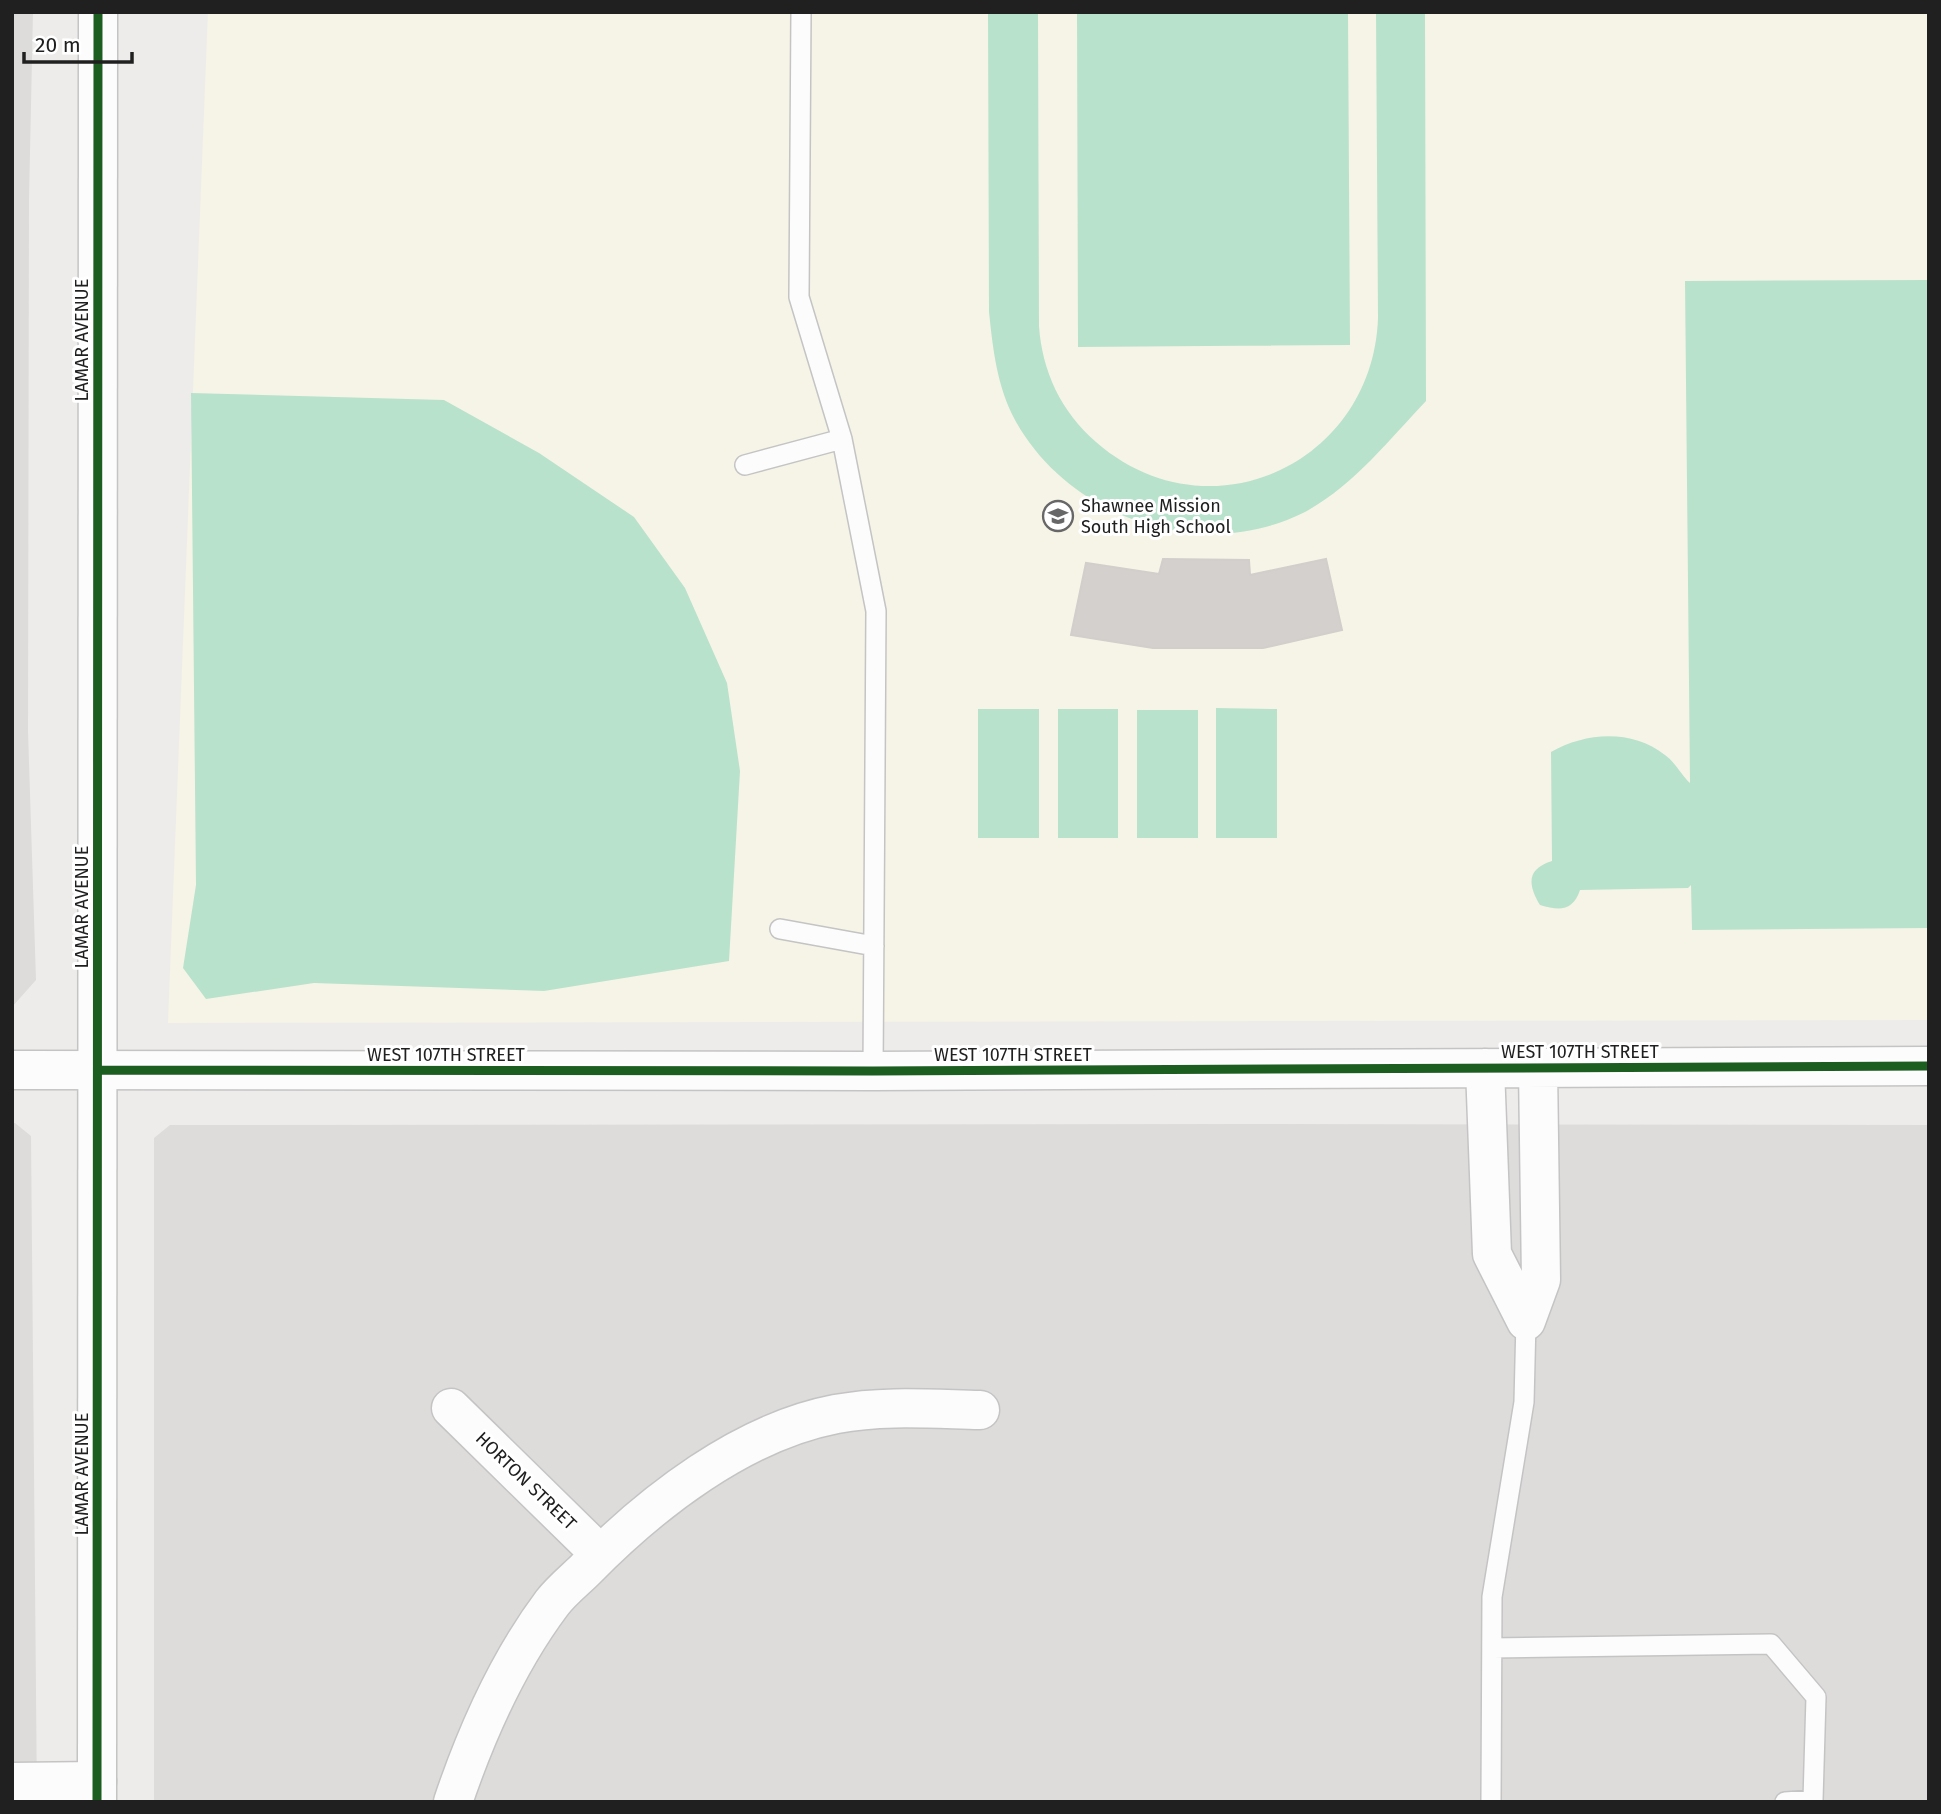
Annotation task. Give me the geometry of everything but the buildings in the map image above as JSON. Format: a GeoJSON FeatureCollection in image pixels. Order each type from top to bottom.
{"type":"FeatureCollection","features":[{"type":"Feature","properties":{"kind":"street","name":"LAMAR AVENUE"},"geometry":{"type":"LineString","coordinates":[[97,1791],[98,12]]}},
{"type":"Feature","properties":{"kind":"street","name":"WEST 107TH STREET"},"geometry":{"type":"LineString","coordinates":[[12,1070],[873,1071],[1929,1066]]}},
{"type":"Feature","properties":{"kind":"street"},"geometry":{"type":"LineString","coordinates":[[1485,1068],[1492,1254],[1526,1321]]}},
{"type":"Feature","properties":{"kind":"street"},"geometry":{"type":"LineString","coordinates":[[1526,1321],[1541,1280],[1538,1068]]}},
{"type":"Feature","properties":{"kind":"street","name":"HORTON STREET"},"geometry":{"type":"LineString","coordinates":[[451,1408],[600,1554]]}},
{"type":"Feature","properties":{"kind":"street"},"geometry":{"type":"LineString","coordinates":[[453,1802],[472,1745],[504,1678],[553,1602],[600,1554],[663,1499],[715,1464],[774,1433],[836,1414],[908,1408],[979,1410]]}},
{"type":"Feature","properties":{"kind":"street"},"geometry":{"type":"LineString","coordinates":[[12,1782],[97,1791]]}},
{"type":"Feature","properties":{"kind":"lane"},"geometry":{"type":"LineString","coordinates":[[801,12],[799,297],[842,439],[876,611],[873,1071]]}},
{"type":"Feature","properties":{"kind":"lane"},"geometry":{"type":"LineString","coordinates":[[745,465],[842,439]]}},
{"type":"Feature","properties":{"kind":"lane"},"geometry":{"type":"LineString","coordinates":[[780,929],[874,946]]}},
{"type":"Feature","properties":{"kind":"lane"},"geometry":{"type":"LineString","coordinates":[[1491,1802],[1492,1597],[1524,1402],[1526,1321]]}},
{"type":"Feature","properties":{"kind":"lane"},"geometry":{"type":"LineString","coordinates":[[1492,1648],[1771,1644],[1816,1697],[1813,1800],[1785,1802]]}},
{"type":"Feature","properties":{"kind":"shaded area"},"geometry":{"type":"Polygon","coordinates":[[[12,12],[33,12],[29,199],[28,731],[36,980],[12,1007],[12,12]]]}},
{"type":"Feature","properties":{"kind":"shaded area","name":"Shawnee Mission South High School"},"geometry":{"type":"Polygon","coordinates":[[[208,12],[1929,12],[1929,1020],[168,1023],[208,12]]]}},
{"type":"Feature","properties":{"kind":"shaded area"},"geometry":{"type":"Polygon","coordinates":[[[12,1123],[31,1136],[37,1802],[12,1802],[12,1123]]]}},
{"type":"Feature","properties":{"kind":"shaded area"},"geometry":{"type":"Polygon","coordinates":[[[170,1125],[1929,1125],[1929,1802],[154,1802],[154,1138],[170,1125]]]}},
{"type":"Feature","properties":{"kind":"green space"},"geometry":{"type":"Polygon","coordinates":[[[988,12],[1038,12],[1039,326],[1044,359],[1063,404],[1096,442],[1140,471],[1187,484],[1233,484],[1277,472],[1316,447],[1348,413],[1369,369],[1378,318],[1376,12],[1425,12],[1426,401],[1370,461],[1339,489],[1305,512],[1265,527],[1224,533],[1183,532],[1142,523],[1104,506],[1069,483],[1039,455],[1009,407],[994,354],[989,312],[988,12]]]}},
{"type":"Feature","properties":{"kind":"green space"},"geometry":{"type":"Polygon","coordinates":[[[1077,12],[1348,12],[1350,345],[1078,347],[1077,12]]]}},
{"type":"Feature","properties":{"kind":"green space"},"geometry":{"type":"Polygon","coordinates":[[[1929,280],[1929,928],[1692,930],[1691,885],[1688,888],[1580,890],[1574,902],[1565,908],[1540,905],[1533,891],[1532,878],[1537,868],[1552,861],[1551,752],[1579,740],[1624,737],[1665,755],[1690,783],[1685,281],[1929,280]]]}},
{"type":"Feature","properties":{"kind":"green space"},"geometry":{"type":"Polygon","coordinates":[[[191,393],[444,400],[539,453],[634,517],[685,588],[727,683],[740,771],[729,961],[544,991],[314,983],[206,999],[183,968],[196,885],[191,393]]]}},
{"type":"Feature","properties":{"kind":"green space"},"geometry":{"type":"Polygon","coordinates":[[[1216,708],[1277,709],[1277,838],[1216,838],[1216,708]]]}},
{"type":"Feature","properties":{"kind":"green space"},"geometry":{"type":"Polygon","coordinates":[[[978,709],[1039,709],[1039,838],[978,838],[978,709]]]}},
{"type":"Feature","properties":{"kind":"green space"},"geometry":{"type":"Polygon","coordinates":[[[1058,709],[1118,709],[1118,838],[1058,838],[1058,709]]]}},
{"type":"Feature","properties":{"kind":"green space"},"geometry":{"type":"Polygon","coordinates":[[[1137,710],[1198,710],[1198,838],[1137,838],[1137,710]]]}},
{"type":"Feature","properties":{"kind":"cycle path"},"geometry":{"type":"LineString","coordinates":[[97,1802],[98,12]]}},
{"type":"Feature","properties":{"kind":"cycle path"},"geometry":{"type":"LineString","coordinates":[[98,1070],[873,1071],[1929,1066]]}},
{"type":"Feature","properties":{"kind":"place","name":"Shawnee Mission South High School"},"geometry":{"type":"Point","coordinates":[1058,516]}}]}
